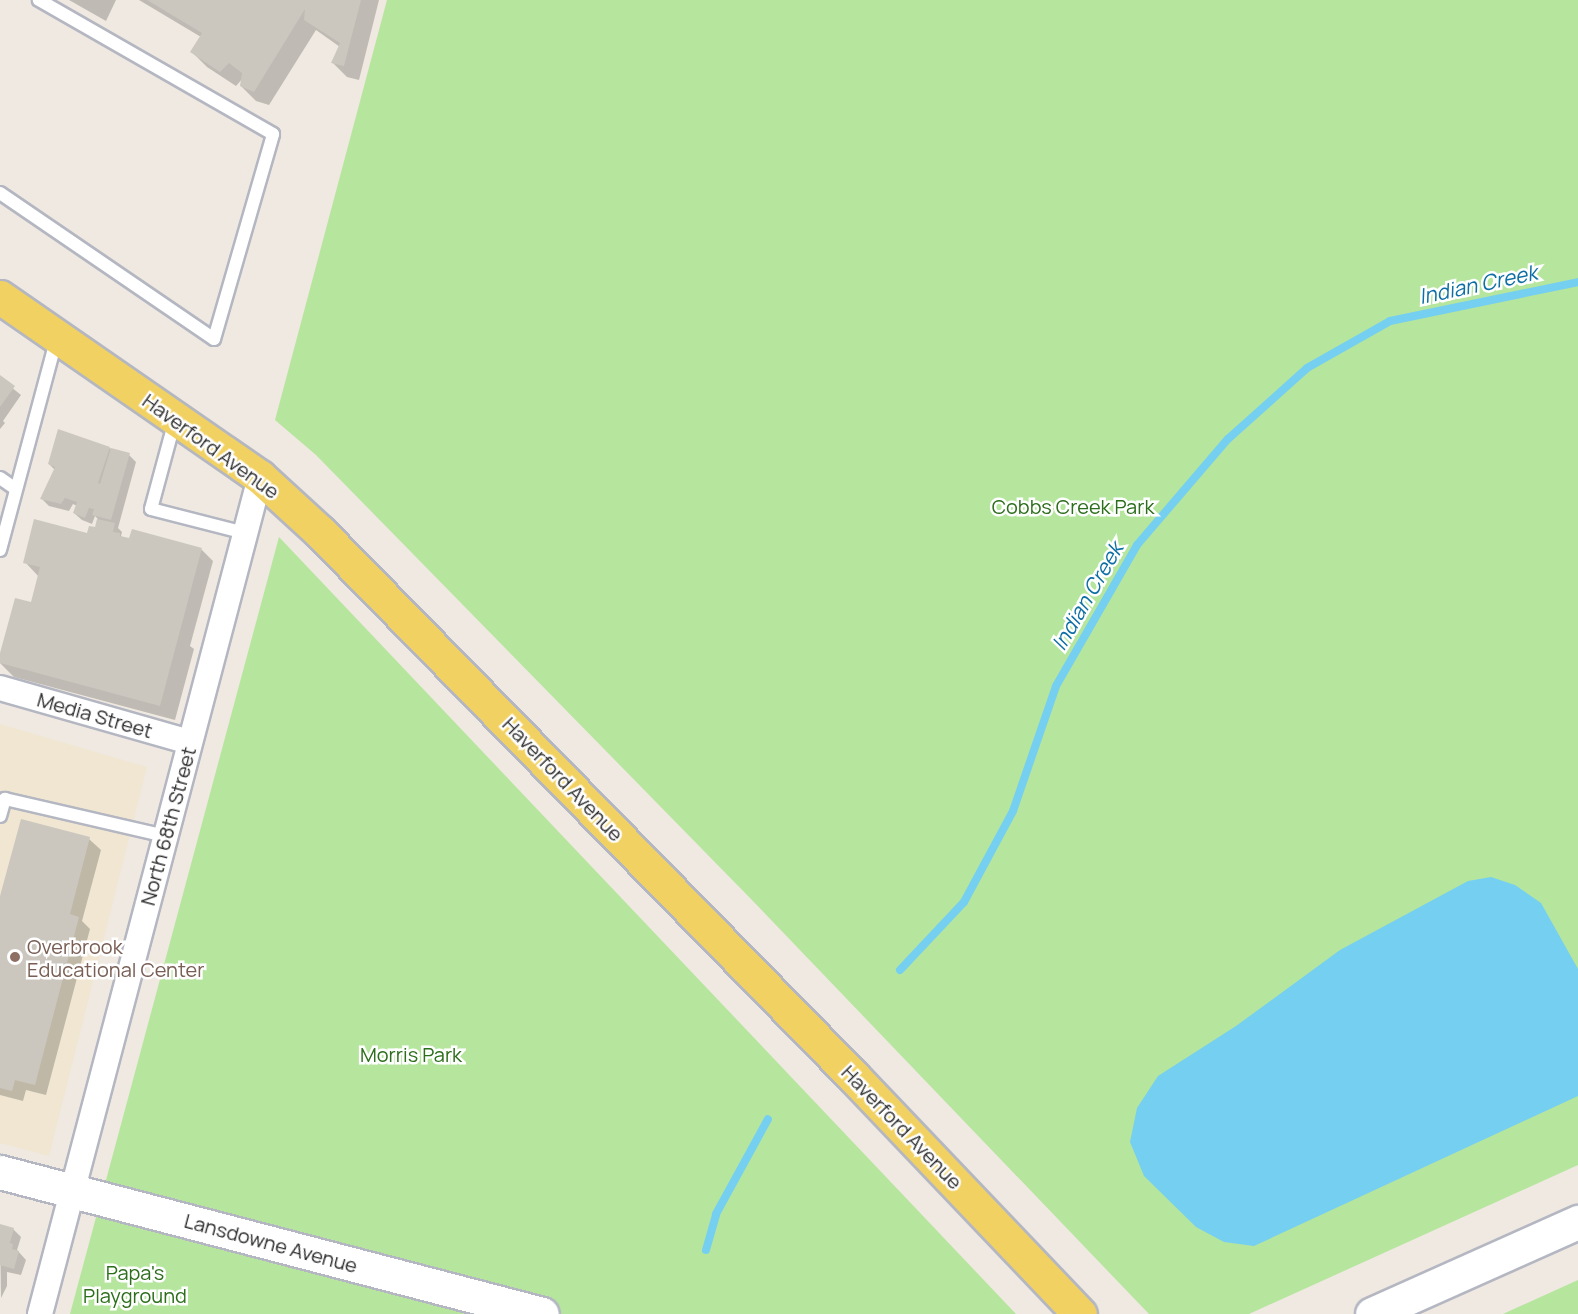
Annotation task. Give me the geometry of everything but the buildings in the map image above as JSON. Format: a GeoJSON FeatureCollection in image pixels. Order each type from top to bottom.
{"type":"FeatureCollection","features":[{"type":"Feature","properties":{"kind":"main road","name":"Haverford Avenue"},"geometry":{"type":"LineString","coordinates":[[0,297],[260,477],[353,565],[846,1069],[1080,1314]]}},
{"type":"Feature","properties":{"kind":"street","name":"North 68th Street"},"geometry":{"type":"LineString","coordinates":[[40,1314],[260,477]]}},
{"type":"Feature","properties":{"kind":"street","name":"Media Street"},"geometry":{"type":"LineString","coordinates":[[0,688],[189,742]]}},
{"type":"Feature","properties":{"kind":"street","name":"Lansdowne Avenue"},"geometry":{"type":"LineString","coordinates":[[0,1172],[542,1314]]}},
{"type":"Feature","properties":{"kind":"street"},"geometry":{"type":"LineString","coordinates":[[1372,1314],[1578,1222]]}},
{"type":"Feature","properties":{"kind":"lane"},"geometry":{"type":"LineString","coordinates":[[0,192],[214,339],[273,134],[39,0]]}},
{"type":"Feature","properties":{"kind":"lane"},"geometry":{"type":"LineString","coordinates":[[0,550],[57,337]]}},
{"type":"Feature","properties":{"kind":"lane"},"geometry":{"type":"LineString","coordinates":[[175,418],[151,509],[245,533]]}},
{"type":"Feature","properties":{"kind":"lane"},"geometry":{"type":"LineString","coordinates":[[0,478],[16,489]]}},
{"type":"Feature","properties":{"kind":"lane"},"geometry":{"type":"LineString","coordinates":[[0,816],[5,800],[165,836]]}},
{"type":"Feature","properties":{"kind":"shaded area"},"geometry":{"type":"Polygon","coordinates":[[[0,724],[147,767],[49,1156],[0,1143],[0,724]]]}},
{"type":"Feature","properties":{"kind":"green space","name":"Cobbs Creek Park"},"geometry":{"type":"Polygon","coordinates":[[[387,0],[1578,0],[1578,1165],[1249,1314],[1149,1314],[750,898],[316,455],[275,420],[387,0]]]}},
{"type":"Feature","properties":{"kind":"green space","name":"Morris Park"},"geometry":{"type":"Polygon","coordinates":[[[279,537],[1016,1314],[70,1314],[279,537]]]}},
{"type":"Feature","properties":{"kind":"green space"},"geometry":{"type":"Polygon","coordinates":[[[1578,1280],[1578,1314],[1503,1314],[1578,1280]]]}},
{"type":"Feature","properties":{"kind":"water"},"geometry":{"type":"Polygon","coordinates":[[[1491,877],[1515,885],[1541,903],[1578,969],[1578,1096],[1254,1246],[1224,1242],[1196,1227],[1144,1176],[1130,1142],[1137,1108],[1158,1076],[1236,1026],[1340,950],[1468,881],[1491,877]]]}},
{"type":"Feature","properties":{"kind":"waterway","name":"Indian Creek"},"geometry":{"type":"LineString","coordinates":[[900,970],[964,902],[1013,811],[1056,686],[1137,545],[1228,439],[1307,368],[1390,321],[1578,282]]}},
{"type":"Feature","properties":{"kind":"waterway"},"geometry":{"type":"LineString","coordinates":[[706,1250],[716,1214],[768,1119]]}},
{"type":"Feature","properties":{"kind":"place","name":"Overbrook Educational Center"},"geometry":{"type":"Point","coordinates":[15,957]}},
{"type":"Feature","properties":{"kind":"park label","name":"Papa's Playground"},"geometry":{"type":"Point","coordinates":[135,1284]}}]}
